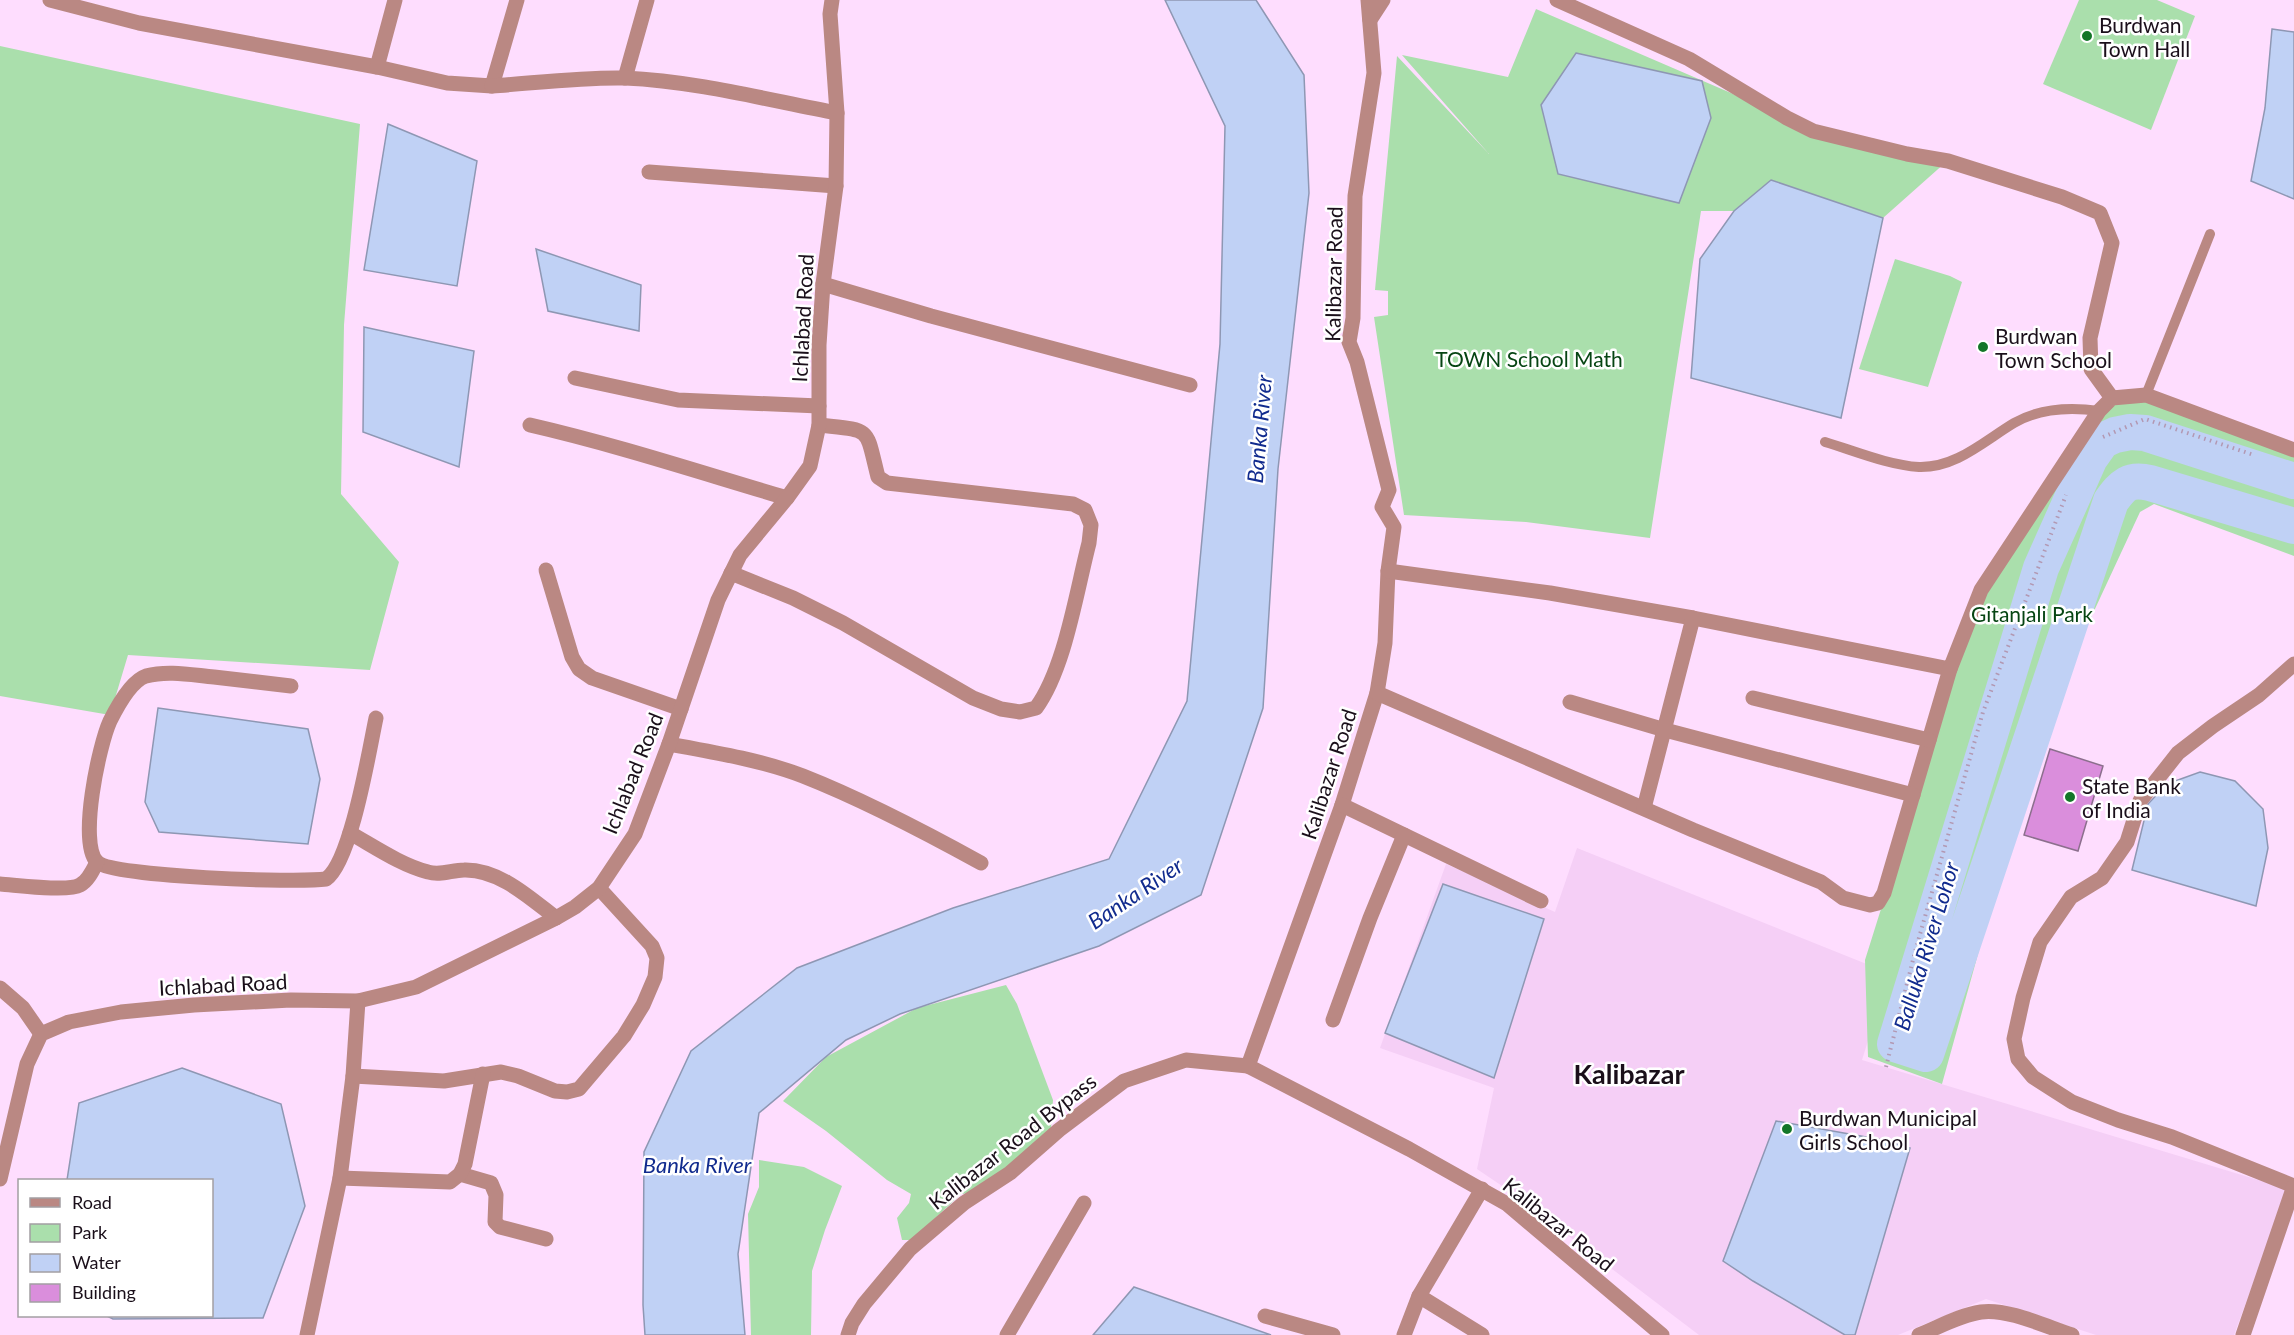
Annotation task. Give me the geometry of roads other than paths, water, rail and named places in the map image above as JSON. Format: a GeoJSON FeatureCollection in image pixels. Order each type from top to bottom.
{"type":"FeatureCollection","features":[{"type":"Feature","properties":{"kind":"street"},"geometry":{"type":"LineString","coordinates":[[50,0],[139,23],[377,67],[447,83],[492,86],[625,78],[674,83],[837,113]]}},
{"type":"Feature","properties":{"kind":"street"},"geometry":{"type":"LineString","coordinates":[[377,67],[395,0]]}},
{"type":"Feature","properties":{"kind":"street"},"geometry":{"type":"LineString","coordinates":[[492,86],[517,0]]}},
{"type":"Feature","properties":{"kind":"street"},"geometry":{"type":"LineString","coordinates":[[625,78],[647,0]]}},
{"type":"Feature","properties":{"kind":"street","name":"Ichlabad Road"},"geometry":{"type":"LineString","coordinates":[[41,1034],[69,1022],[121,1012],[194,1005],[291,1000],[358,1001],[416,987],[556,918],[575,907],[598,888],[635,834],[669,744],[718,600],[740,555],[788,498],[810,466],[819,425],[819,345],[823,284],[836,186],[837,113],[830,14],[832,0]]}},
{"type":"Feature","properties":{"kind":"street","name":"Kalibazar Road"},"geometry":{"type":"LineString","coordinates":[[1368,0],[1374,73],[1355,196],[1353,318],[1349,342],[1358,362],[1389,490],[1382,507],[1394,527],[1388,571],[1385,643],[1377,693],[1342,805],[1248,1066],[1409,1149],[1507,1204],[1662,1335]]}},
{"type":"Feature","properties":{"kind":"street"},"geometry":{"type":"LineString","coordinates":[[1370,20],[1383,0]]}},
{"type":"Feature","properties":{"kind":"street"},"geometry":{"type":"LineString","coordinates":[[1557,0],[1689,59],[1787,118],[1812,130],[1948,162],[2062,197],[2100,213],[2112,243],[2090,338],[2091,369],[2112,398]]}},
{"type":"Feature","properties":{"kind":"street"},"geometry":{"type":"LineString","coordinates":[[649,172],[836,186]]}},
{"type":"Feature","properties":{"kind":"street"},"geometry":{"type":"LineString","coordinates":[[823,284],[931,316],[1190,385]]}},
{"type":"Feature","properties":{"kind":"street"},"geometry":{"type":"LineString","coordinates":[[574,378],[678,399],[819,406]]}},
{"type":"Feature","properties":{"kind":"street"},"geometry":{"type":"LineString","coordinates":[[1377,693],[1821,882],[1843,898],[1870,904],[1878,903],[1884,893],[1950,669],[1980,590],[2099,411],[2112,398],[2146,395],[2294,450]]}},
{"type":"Feature","properties":{"kind":"street"},"geometry":{"type":"LineString","coordinates":[[530,425],[625,449],[671,465],[788,498]]}},
{"type":"Feature","properties":{"kind":"street"},"geometry":{"type":"LineString","coordinates":[[731,573],[793,598],[843,623],[983,702],[1001,709],[1020,712],[1036,708],[1046,694],[1060,660],[1089,543],[1091,525],[1085,510],[1073,504],[887,483],[878,477],[872,445],[866,434],[856,429],[819,425]]}},
{"type":"Feature","properties":{"kind":"street"},"geometry":{"type":"LineString","coordinates":[[546,570],[567,641],[579,669],[592,678],[681,709]]}},
{"type":"Feature","properties":{"kind":"street"},"geometry":{"type":"LineString","coordinates":[[1388,571],[1550,592],[1950,669]]}},
{"type":"Feature","properties":{"kind":"street"},"geometry":{"type":"LineString","coordinates":[[1644,808],[1693,618]]}},
{"type":"Feature","properties":{"kind":"street"},"geometry":{"type":"LineString","coordinates":[[2243,1335],[2294,1186],[2172,1137],[2072,1102],[2033,1077],[2018,1059],[2014,1039],[2023,998],[2040,942],[2071,897],[2102,878],[2127,842],[2140,801],[2178,753],[2259,695],[2294,664]]}},
{"type":"Feature","properties":{"kind":"street"},"geometry":{"type":"LineString","coordinates":[[291,686],[177,673],[145,677],[135,683],[110,721],[99,757],[88,831],[90,850],[97,862],[110,869],[133,872],[237,879],[326,879],[332,875],[350,833],[376,718]]}},
{"type":"Feature","properties":{"kind":"street"},"geometry":{"type":"LineString","coordinates":[[1753,698],[1929,740]]}},
{"type":"Feature","properties":{"kind":"street"},"geometry":{"type":"LineString","coordinates":[[1570,702],[1665,730],[1913,795]]}},
{"type":"Feature","properties":{"kind":"street"},"geometry":{"type":"LineString","coordinates":[[669,744],[750,761],[801,776],[905,822],[981,863]]}},
{"type":"Feature","properties":{"kind":"street"},"geometry":{"type":"LineString","coordinates":[[1342,805],[1541,901]]}},
{"type":"Feature","properties":{"kind":"street"},"geometry":{"type":"LineString","coordinates":[[350,833],[412,867],[431,873],[464,870],[483,872],[519,890],[556,918]]}},
{"type":"Feature","properties":{"kind":"street"},"geometry":{"type":"LineString","coordinates":[[1333,1020],[1370,918],[1404,836]]}},
{"type":"Feature","properties":{"kind":"street"},"geometry":{"type":"LineString","coordinates":[[0,884],[65,888],[80,886],[97,862]]}},
{"type":"Feature","properties":{"kind":"street"},"geometry":{"type":"LineString","coordinates":[[353,1077],[444,1081],[501,1072],[518,1076],[555,1091],[567,1092],[579,1089],[624,1036],[643,1005],[655,977],[657,958],[652,946],[598,888]]}},
{"type":"Feature","properties":{"kind":"street"},"geometry":{"type":"LineString","coordinates":[[0,988],[23,1008],[41,1034],[27,1064],[1,1162],[0,1179]]}},
{"type":"Feature","properties":{"kind":"street"},"geometry":{"type":"LineString","coordinates":[[307,1335],[340,1178],[353,1077],[358,1001]]}},
{"type":"Feature","properties":{"kind":"street","name":"Kalibazar Road Bypass"},"geometry":{"type":"LineString","coordinates":[[848,1335],[852,1323],[864,1304],[910,1249],[964,1203],[1011,1173],[1059,1130],[1124,1081],[1186,1060],[1248,1066]]}},
{"type":"Feature","properties":{"kind":"street"},"geometry":{"type":"LineString","coordinates":[[340,1178],[450,1182],[460,1174],[465,1164],[483,1074]]}},
{"type":"Feature","properties":{"kind":"street"},"geometry":{"type":"LineString","coordinates":[[460,1174],[491,1183],[496,1195],[495,1222],[500,1227],[546,1239]]}},
{"type":"Feature","properties":{"kind":"street"},"geometry":{"type":"LineString","coordinates":[[1404,1335],[1419,1296],[1482,1189]]}},
{"type":"Feature","properties":{"kind":"street"},"geometry":{"type":"LineString","coordinates":[[1007,1335],[1084,1203]]}},
{"type":"Feature","properties":{"kind":"street"},"geometry":{"type":"LineString","coordinates":[[1419,1296],[1482,1335]]}},
{"type":"Feature","properties":{"kind":"street"},"geometry":{"type":"LineString","coordinates":[[1920,1335],[1983,1311],[2007,1314],[2072,1335]]}},
{"type":"Feature","properties":{"kind":"street"},"geometry":{"type":"LineString","coordinates":[[1265,1316],[1333,1335]]}},
{"type":"Feature","properties":{"kind":"lane"},"geometry":{"type":"LineString","coordinates":[[2146,395],[2210,234]]}},
{"type":"Feature","properties":{"kind":"lane"},"geometry":{"type":"LineString","coordinates":[[1825,442],[1885,460],[1919,467],[1947,463],[1975,450],[2016,422],[2050,410],[2076,408],[2099,411]]}},
{"type":"Feature","properties":{"kind":"water","name":"Banka River"},"geometry":{"type":"Polygon","coordinates":[[[1165,0],[1256,0],[1304,75],[1309,193],[1278,469],[1263,708],[1201,895],[1099,946],[900,1014],[846,1040],[759,1113],[738,1254],[745,1335],[645,1335],[643,1305],[644,1152],[691,1051],[797,968],[953,908],[1109,859],[1187,701],[1220,344],[1225,126],[1165,0]]]}},
{"type":"Feature","properties":{"kind":"water"},"geometry":{"type":"Polygon","coordinates":[[[2272,29],[2294,32],[2294,199],[2251,181],[2265,108],[2272,29]]]}},
{"type":"Feature","properties":{"kind":"water"},"geometry":{"type":"Polygon","coordinates":[[[1576,53],[1702,81],[1711,118],[1679,203],[1558,174],[1541,105],[1576,53]]]}},
{"type":"Feature","properties":{"kind":"water"},"geometry":{"type":"Polygon","coordinates":[[[388,124],[477,161],[457,286],[364,270],[388,124]]]}},
{"type":"Feature","properties":{"kind":"water"},"geometry":{"type":"Polygon","coordinates":[[[1771,180],[1883,218],[1841,418],[1691,378],[1700,259],[1734,211],[1771,180]]]}},
{"type":"Feature","properties":{"kind":"water"},"geometry":{"type":"Polygon","coordinates":[[[536,249],[641,285],[639,331],[548,311],[536,249]]]}},
{"type":"Feature","properties":{"kind":"water"},"geometry":{"type":"Polygon","coordinates":[[[364,327],[474,351],[459,467],[363,432],[364,327]]]}},
{"type":"Feature","properties":{"kind":"water"},"geometry":{"type":"Polygon","coordinates":[[[158,708],[308,729],[320,779],[308,844],[159,832],[145,802],[158,708]]]}},
{"type":"Feature","properties":{"kind":"water"},"geometry":{"type":"Polygon","coordinates":[[[2200,772],[2235,781],[2263,809],[2268,848],[2256,906],[2132,870],[2148,804],[2167,784],[2200,772]]]}},
{"type":"Feature","properties":{"kind":"water"},"geometry":{"type":"Polygon","coordinates":[[[1443,884],[1544,919],[1494,1078],[1385,1033],[1443,884]]]}},
{"type":"Feature","properties":{"kind":"water"},"geometry":{"type":"Polygon","coordinates":[[[182,1068],[281,1104],[305,1206],[263,1318],[113,1319],[109,1317],[213,1317],[213,1179],[67,1179],[79,1103],[182,1068]]]}},
{"type":"Feature","properties":{"kind":"water"},"geometry":{"type":"Polygon","coordinates":[[[1776,1121],[1883,1140],[1910,1148],[1855,1335],[1845,1335],[1723,1261],[1776,1121]]]}},
{"type":"Feature","properties":{"kind":"water"},"geometry":{"type":"Polygon","coordinates":[[[1134,1287],[1271,1335],[1093,1335],[1134,1287]]]}},
{"type":"Feature","properties":{"kind":"waterway","name":"Balluka River Lohor"},"geometry":{"type":"LineString","coordinates":[[2294,481],[2145,433],[2130,432],[2102,441],[2090,458],[2041,568],[1895,1044],[1926,1054],[2111,501],[2115,495],[2132,482],[2150,483],[2294,526]]}},
{"type":"Feature","properties":{"kind":"place","name":"Burdwan Town Hall"},"geometry":{"type":"Point","coordinates":[2087,36]}},
{"type":"Feature","properties":{"kind":"place","name":"Burdwan Town School"},"geometry":{"type":"Point","coordinates":[1983,347]}},
{"type":"Feature","properties":{"kind":"place","name":"State Bank of India"},"geometry":{"type":"Point","coordinates":[2070,797]}},
{"type":"Feature","properties":{"kind":"place","name":"Burdwan Municipal Girls School"},"geometry":{"type":"Point","coordinates":[1787,1129]}},
{"type":"Feature","properties":{"kind":"district","name":"Kalibazar"},"geometry":{"type":"Point","coordinates":[1629,1073]}},
{"type":"Feature","properties":{"kind":"park label","name":"TOWN School Math"},"geometry":{"type":"Point","coordinates":[1529,358]}},
{"type":"Feature","properties":{"kind":"park label","name":"Gitanjali Park"},"geometry":{"type":"Point","coordinates":[2032,613]}}]}
